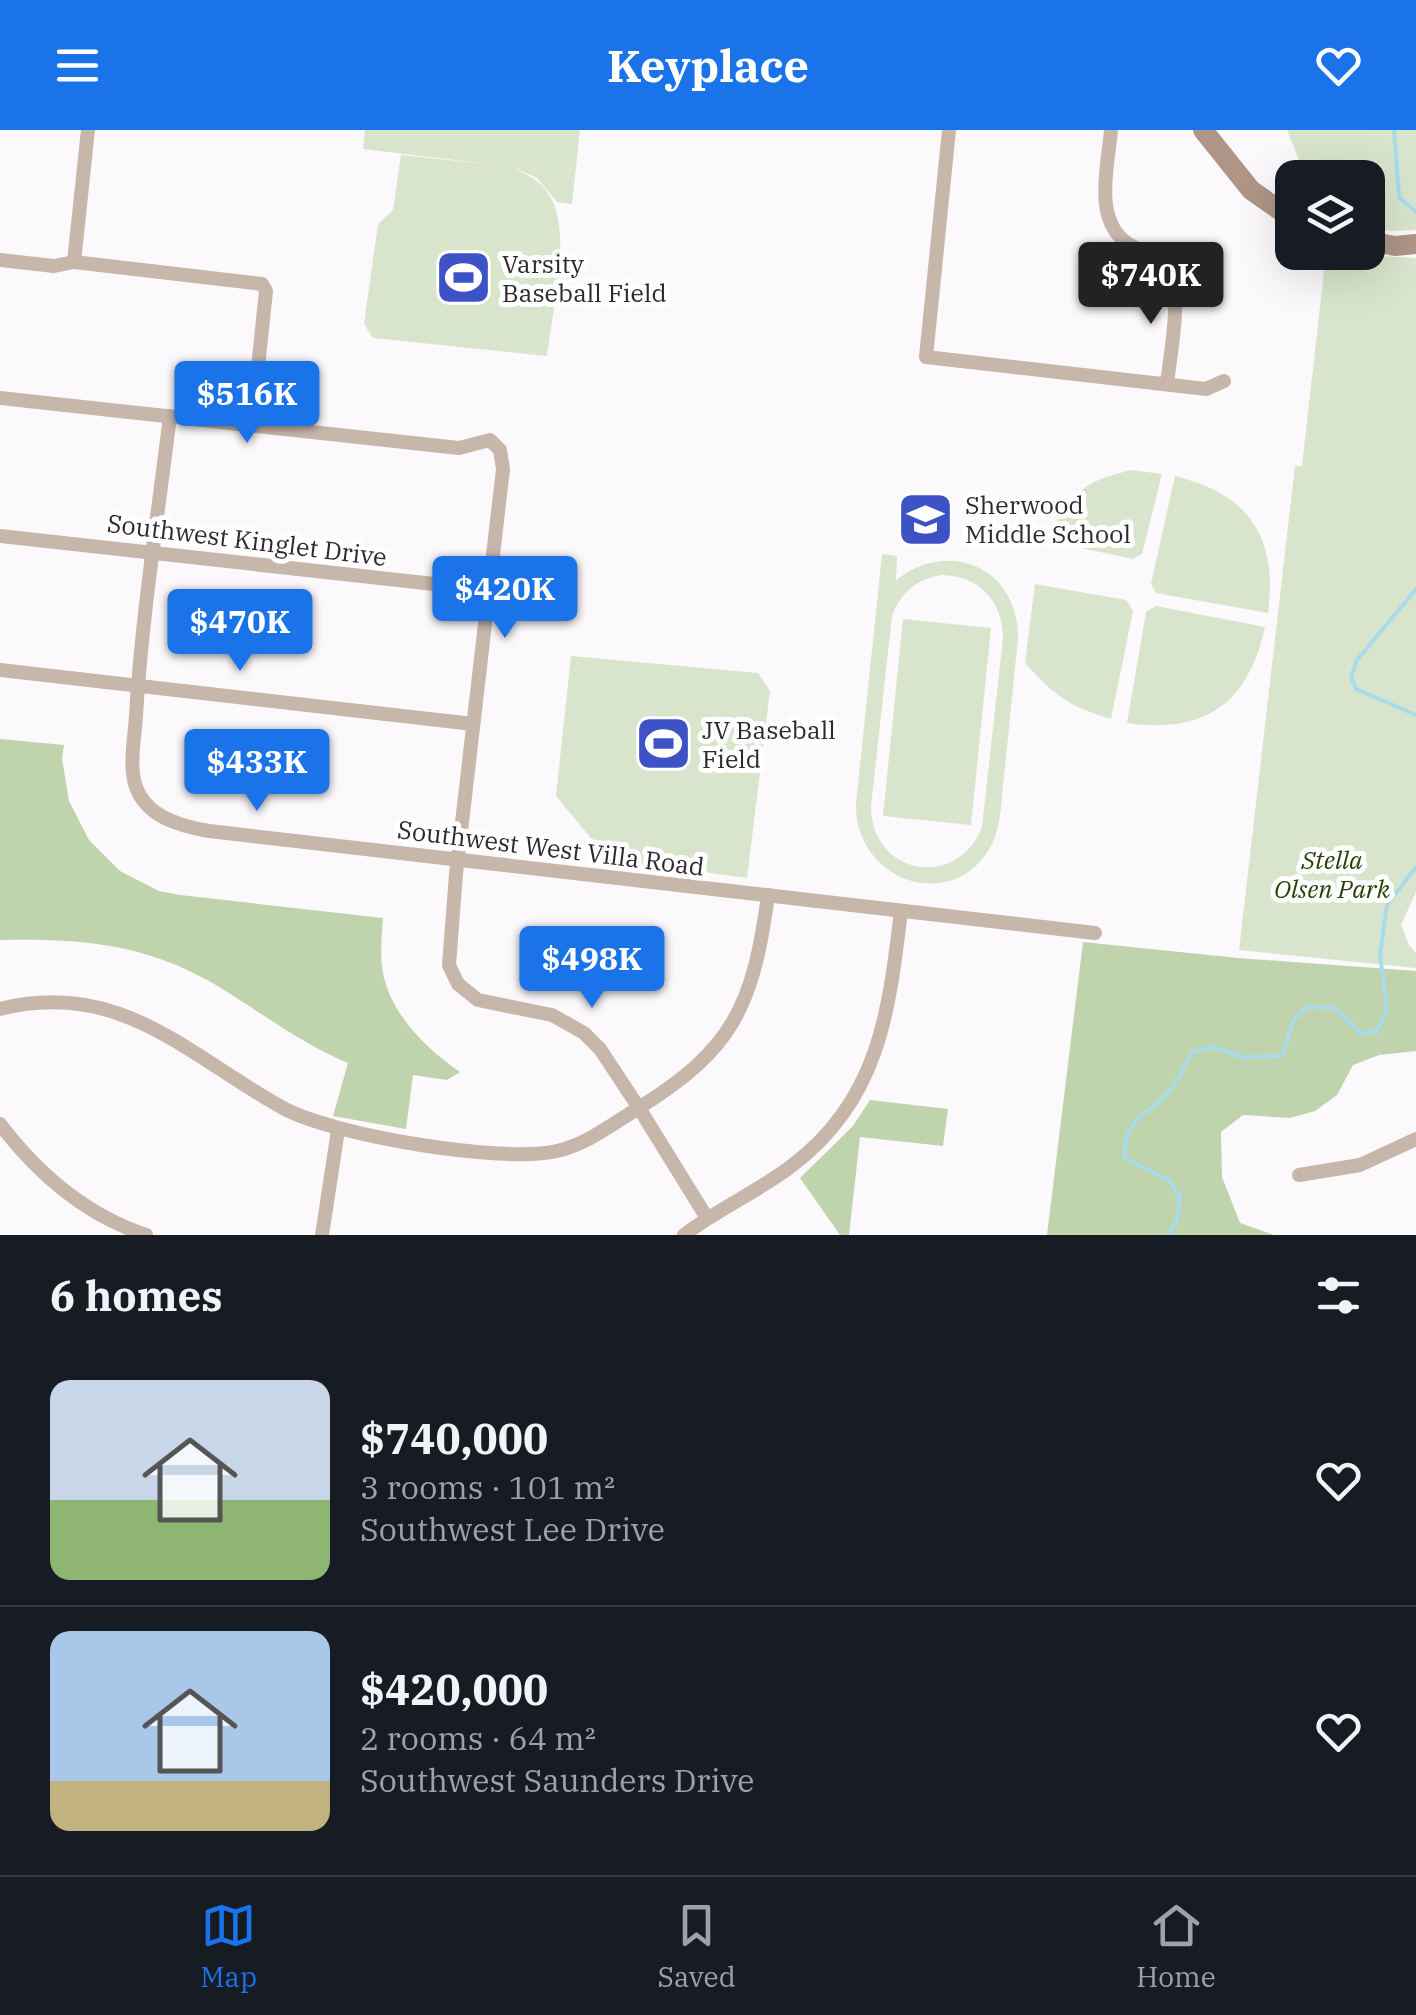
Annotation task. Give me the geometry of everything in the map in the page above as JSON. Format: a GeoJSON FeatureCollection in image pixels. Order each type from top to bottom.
{"type":"FeatureCollection","features":[{"type":"Feature","properties":{"kind":"main road"},"geometry":{"type":"LineString","coordinates":[[1203,130],[1252,190],[1275,206]]}},
{"type":"Feature","properties":{"kind":"main road"},"geometry":{"type":"LineString","coordinates":[[1385,242],[1414,245]]}},
{"type":"Feature","properties":{"kind":"street"},"geometry":{"type":"LineString","coordinates":[[74,262],[88,130]]}},
{"type":"Feature","properties":{"kind":"street"},"geometry":{"type":"LineString","coordinates":[[949,130],[926,357],[1206,389],[1224,381]]}},
{"type":"Feature","properties":{"kind":"street"},"geometry":{"type":"LineString","coordinates":[[1111,130],[1106,211],[1114,230],[1128,244],[1152,254],[1168,268],[1175,297],[1168,384]]}},
{"type":"Feature","properties":{"kind":"street"},"geometry":{"type":"LineString","coordinates":[[1168,268],[1188,250]]}},
{"type":"Feature","properties":{"kind":"street"},"geometry":{"type":"LineString","coordinates":[[0,260],[54,266],[74,262],[266,287],[252,424]]}},
{"type":"Feature","properties":{"kind":"street"},"geometry":{"type":"LineString","coordinates":[[0,398],[458,448],[490,440],[500,450],[503,470],[448,956],[458,984],[487,1004],[540,1012],[575,1026],[600,1050],[707,1218]]}},
{"type":"Feature","properties":{"kind":"street","name":"Southwest West Villa Road"},"geometry":{"type":"LineString","coordinates":[[170,416],[138,685],[136,786],[157,815],[181,826],[209,831],[1095,933]]}},
{"type":"Feature","properties":{"kind":"street","name":"Southwest Kinglet Drive"},"geometry":{"type":"LineString","coordinates":[[0,536],[488,590]]}},
{"type":"Feature","properties":{"kind":"street"},"geometry":{"type":"LineString","coordinates":[[0,670],[473,724]]}},
{"type":"Feature","properties":{"kind":"street"},"geometry":{"type":"LineString","coordinates":[[0,1010],[56,1003],[120,1012],[182,1043],[285,1110],[338,1130],[527,1155],[585,1141],[694,1070],[727,1033],[743,1006],[757,968],[768,895]]}},
{"type":"Feature","properties":{"kind":"street"},"geometry":{"type":"LineString","coordinates":[[684,1235],[795,1164],[826,1135],[852,1098],[869,1068],[888,1014],[901,911]]}},
{"type":"Feature","properties":{"kind":"street"},"geometry":{"type":"LineString","coordinates":[[0,1124],[32,1162],[77,1200],[105,1218],[146,1235]]}},
{"type":"Feature","properties":{"kind":"street"},"geometry":{"type":"LineString","coordinates":[[322,1235],[338,1130]]}},
{"type":"Feature","properties":{"kind":"street"},"geometry":{"type":"LineString","coordinates":[[1299,1175],[1360,1166],[1416,1139]]}},
{"type":"Feature","properties":{"kind":"green space","name":"Varsity Baseball Field"},"geometry":{"type":"Polygon","coordinates":[[[365,130],[580,130],[572,204],[557,202],[537,178],[513,167],[546,190],[560,229],[559,273],[547,356],[373,338],[364,324],[378,224],[393,210],[401,155],[496,165],[363,149],[365,130]]]}},
{"type":"Feature","properties":{"kind":"green space"},"geometry":{"type":"Polygon","coordinates":[[[1287,130],[1416,130],[1416,230],[1385,230],[1385,160],[1299,160],[1287,130]]]}},
{"type":"Feature","properties":{"kind":"green space","name":"Stella Olsen Park"},"geometry":{"type":"Polygon","coordinates":[[[1385,256],[1416,258],[1416,892],[1401,925],[1416,953],[1416,968],[1239,950],[1295,466],[1302,466],[1324,270],[1385,270],[1385,256]]]}},
{"type":"Feature","properties":{"kind":"green space"},"geometry":{"type":"Polygon","coordinates":[[[1132,470],[1162,474],[1142,554],[1133,559],[1048,541],[1062,512],[1079,492],[1101,479],[1132,470]]]}},
{"type":"Feature","properties":{"kind":"green space"},"geometry":{"type":"Polygon","coordinates":[[[1175,476],[1222,494],[1253,523],[1268,562],[1268,613],[1156,593],[1151,584],[1175,476]]]}},
{"type":"Feature","properties":{"kind":"green space"},"geometry":{"type":"Polygon","coordinates":[[[882,554],[897,556],[896,580],[938,562],[959,561],[978,567],[1007,594],[1015,614],[1018,639],[1001,811],[992,844],[975,866],[955,879],[932,884],[910,880],[889,870],[872,853],[860,831],[856,804],[882,554]],[[942,575],[918,583],[900,600],[892,616],[871,806],[875,829],[885,847],[900,860],[917,866],[936,867],[954,860],[970,847],[982,827],[1002,625],[986,593],[955,576],[942,575]]]}},
{"type":"Feature","properties":{"kind":"green space"},"geometry":{"type":"Polygon","coordinates":[[[1035,584],[1126,600],[1133,611],[1111,719],[1063,698],[1025,663],[1035,584]]]}},
{"type":"Feature","properties":{"kind":"green space"},"geometry":{"type":"Polygon","coordinates":[[[1156,606],[1265,627],[1247,676],[1219,708],[1179,723],[1127,723],[1146,612],[1156,606]]]}},
{"type":"Feature","properties":{"kind":"green space"},"geometry":{"type":"Polygon","coordinates":[[[903,619],[991,628],[971,825],[883,816],[903,619]]]}},
{"type":"Feature","properties":{"kind":"green space","name":"JV Baseball Field"},"geometry":{"type":"Polygon","coordinates":[[[571,656],[758,673],[770,691],[747,878],[608,859],[556,796],[571,656]]]}},
{"type":"Feature","properties":{"kind":"green space"},"geometry":{"type":"Polygon","coordinates":[[[0,739],[64,745],[62,758],[69,801],[89,840],[120,871],[159,891],[383,918],[382,966],[391,998],[421,1040],[460,1072],[447,1080],[413,1075],[406,1129],[333,1116],[348,1063],[294,1035],[209,981],[159,958],[108,946],[55,940],[0,940],[0,739]]]}},
{"type":"Feature","properties":{"kind":"green space"},"geometry":{"type":"Polygon","coordinates":[[[1083,942],[1416,971],[1416,1051],[1379,1055],[1353,1065],[1337,1095],[1315,1111],[1290,1118],[1243,1115],[1221,1132],[1222,1177],[1240,1223],[1274,1235],[1047,1235],[1083,942]]]}},
{"type":"Feature","properties":{"kind":"green space"},"geometry":{"type":"Polygon","coordinates":[[[870,1100],[948,1109],[943,1146],[860,1137],[849,1235],[840,1235],[800,1178],[853,1126],[870,1100]]]}},
{"type":"Feature","properties":{"kind":"waterway"},"geometry":{"type":"LineString","coordinates":[[1394,130],[1399,197],[1416,212]]}},
{"type":"Feature","properties":{"kind":"waterway"},"geometry":{"type":"LineString","coordinates":[[1416,589],[1357,660],[1351,677],[1356,689],[1416,715]]}},
{"type":"Feature","properties":{"kind":"waterway"},"geometry":{"type":"LineString","coordinates":[[1168,1235],[1177,1221],[1180,1196],[1169,1180],[1125,1158],[1125,1144],[1133,1125],[1172,1088],[1192,1052],[1213,1047],[1241,1057],[1282,1056],[1293,1021],[1307,1007],[1334,1008],[1361,1034],[1377,1031],[1387,1011],[1380,955],[1387,905],[1416,867]]}},
{"type":"Feature","properties":{"kind":"place","name":"Varsity Baseball Field"},"geometry":{"type":"Point","coordinates":[463,278]}},
{"type":"Feature","properties":{"kind":"place","name":"Sherwood Middle School"},"geometry":{"type":"Point","coordinates":[926,519]}},
{"type":"Feature","properties":{"kind":"place","name":"JV Baseball Field"},"geometry":{"type":"Point","coordinates":[663,744]}}]}
